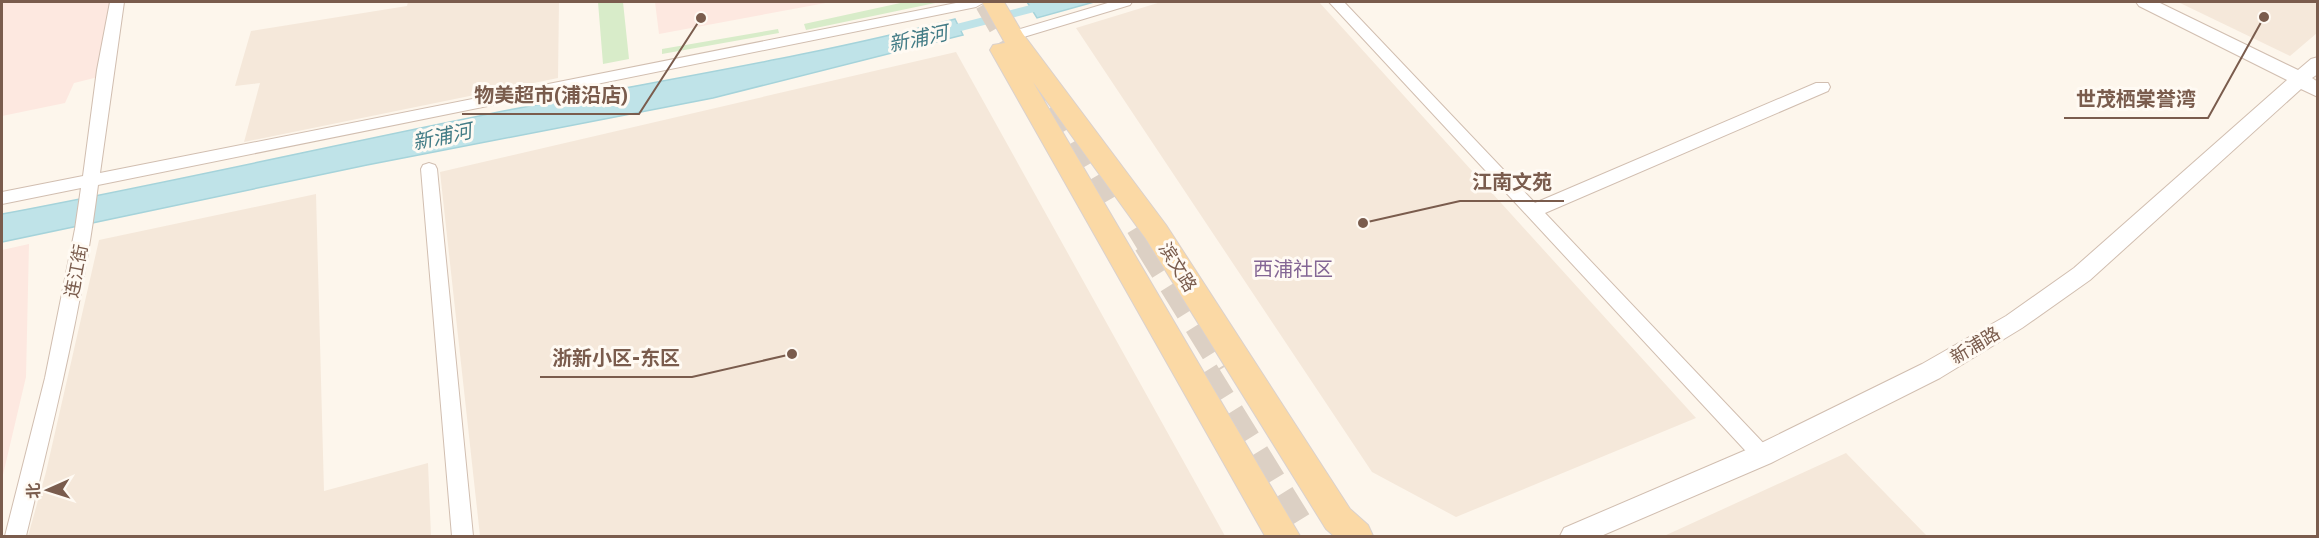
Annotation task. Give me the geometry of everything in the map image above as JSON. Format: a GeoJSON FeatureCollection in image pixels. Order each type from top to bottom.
{"type":"FeatureCollection","features":[{"type":"Feature","properties":{"kind":"main road","name":"滨文路"},"geometry":{"type":"LineString","coordinates":[[981,2],[1004,37],[1282,537]]}},
{"type":"Feature","properties":{"kind":"main road","name":"滨文路"},"geometry":{"type":"LineString","coordinates":[[1004,37],[1156,232],[1338,519],[1356,537]]}},
{"type":"Feature","properties":{"kind":"street","name":"连江街"},"geometry":{"type":"LineString","coordinates":[[15,537],[55,378],[84,229],[117,2]]}},
{"type":"Feature","properties":{"kind":"street"},"geometry":{"type":"LineString","coordinates":[[2,198],[89,183],[981,2]]}},
{"type":"Feature","properties":{"kind":"street"},"geometry":{"type":"LineString","coordinates":[[1004,37],[1125,2]]}},
{"type":"Feature","properties":{"kind":"street"},"geometry":{"type":"LineString","coordinates":[[1336,2],[1762,455]]}},
{"type":"Feature","properties":{"kind":"street"},"geometry":{"type":"LineString","coordinates":[[2145,2],[2311,84]]}},
{"type":"Feature","properties":{"kind":"street","name":"新浦路"},"geometry":{"type":"LineString","coordinates":[[1573,537],[1762,455],[1931,371],[2014,322],[2072,281],[2311,84],[2318,63]]}},
{"type":"Feature","properties":{"kind":"street"},"geometry":{"type":"LineString","coordinates":[[1533,211],[1822,87]]}},
{"type":"Feature","properties":{"kind":"street"},"geometry":{"type":"LineString","coordinates":[[429,170],[463,537]]}},
{"type":"Feature","properties":{"kind":"shaded area"},"geometry":{"type":"Polygon","coordinates":[[[2,2],[110,2],[98,77],[74,83],[65,103],[2,116],[2,2]]]}},
{"type":"Feature","properties":{"kind":"shaded area"},"geometry":{"type":"Polygon","coordinates":[[[408,2],[559,2],[558,78],[244,142],[260,83],[235,86],[251,31],[407,6],[408,2]]]}},
{"type":"Feature","properties":{"kind":"shaded area"},"geometry":{"type":"Polygon","coordinates":[[[655,2],[831,2],[659,34],[655,2]]]}},
{"type":"Feature","properties":{"kind":"shaded area"},"geometry":{"type":"Polygon","coordinates":[[[1161,2],[1319,2],[1696,418],[1456,517],[1372,472],[1076,28],[1161,2]]]}},
{"type":"Feature","properties":{"kind":"shaded area"},"geometry":{"type":"Polygon","coordinates":[[[2178,2],[2317,2],[2317,33],[2290,56],[2178,2]]]}},
{"type":"Feature","properties":{"kind":"shaded area"},"geometry":{"type":"Polygon","coordinates":[[[956,52],[1225,536],[480,536],[440,172],[956,52]]]}},
{"type":"Feature","properties":{"kind":"shaded area"},"geometry":{"type":"Polygon","coordinates":[[[316,194],[324,491],[428,463],[431,536],[28,536],[46,472],[99,240],[316,194]]]}},
{"type":"Feature","properties":{"kind":"shaded area"},"geometry":{"type":"Polygon","coordinates":[[[29,244],[26,377],[2,479],[2,250],[29,244]]]}},
{"type":"Feature","properties":{"kind":"shaded area"},"geometry":{"type":"Polygon","coordinates":[[[1846,453],[1927,536],[1664,536],[1846,453]]]}},
{"type":"Feature","properties":{"kind":"green space"},"geometry":{"type":"Polygon","coordinates":[[[598,2],[623,2],[629,59],[603,64],[598,2]]]}},
{"type":"Feature","properties":{"kind":"green space"},"geometry":{"type":"Polygon","coordinates":[[[905,2],[940,2],[806,30],[804,24],[905,2]]]}},
{"type":"Feature","properties":{"kind":"green space"},"geometry":{"type":"Polygon","coordinates":[[[778,29],[779,33],[662,54],[662,49],[778,29]]]}},
{"type":"Feature","properties":{"kind":"water"},"geometry":{"type":"Polygon","coordinates":[[[1027,2],[1094,2],[1037,18],[1027,2]]]}},
{"type":"Feature","properties":{"kind":"water"},"geometry":{"type":"Polygon","coordinates":[[[955,19],[963,35],[713,98],[367,165],[2,242],[2,214],[514,109],[791,57],[955,19]]]}},
{"type":"Feature","properties":{"kind":"waterway","name":"新浦河"},"geometry":{"type":"LineString","coordinates":[[938,33],[1056,2]]}},
{"type":"Feature","properties":{"kind":"tunnel"},"geometry":{"type":"LineString","coordinates":[[988,2],[1105,205]]}},
{"type":"Feature","properties":{"kind":"tunnel"},"geometry":{"type":"LineString","coordinates":[[1139,226],[1150,244]]}},
{"type":"Feature","properties":{"kind":"tunnel"},"geometry":{"type":"LineString","coordinates":[[1149,242],[1226,366]]}},
{"type":"Feature","properties":{"kind":"tunnel"},"geometry":{"type":"LineString","coordinates":[[1203,373],[1304,536]]}},
{"type":"Feature","properties":{"kind":"place","name":"世茂栖棠誉湾"},"geometry":{"type":"Point","coordinates":[2264,17]}},
{"type":"Feature","properties":{"kind":"place","name":"物美超市(浦沿店)"},"geometry":{"type":"Point","coordinates":[701,18]}},
{"type":"Feature","properties":{"kind":"place","name":"江南文苑"},"geometry":{"type":"Point","coordinates":[1363,223]}},
{"type":"Feature","properties":{"kind":"place","name":"浙新小区-东区"},"geometry":{"type":"Point","coordinates":[792,354]}},
{"type":"Feature","properties":{"kind":"district","name":"西浦社区"},"geometry":{"type":"Point","coordinates":[1293,268]}}]}
